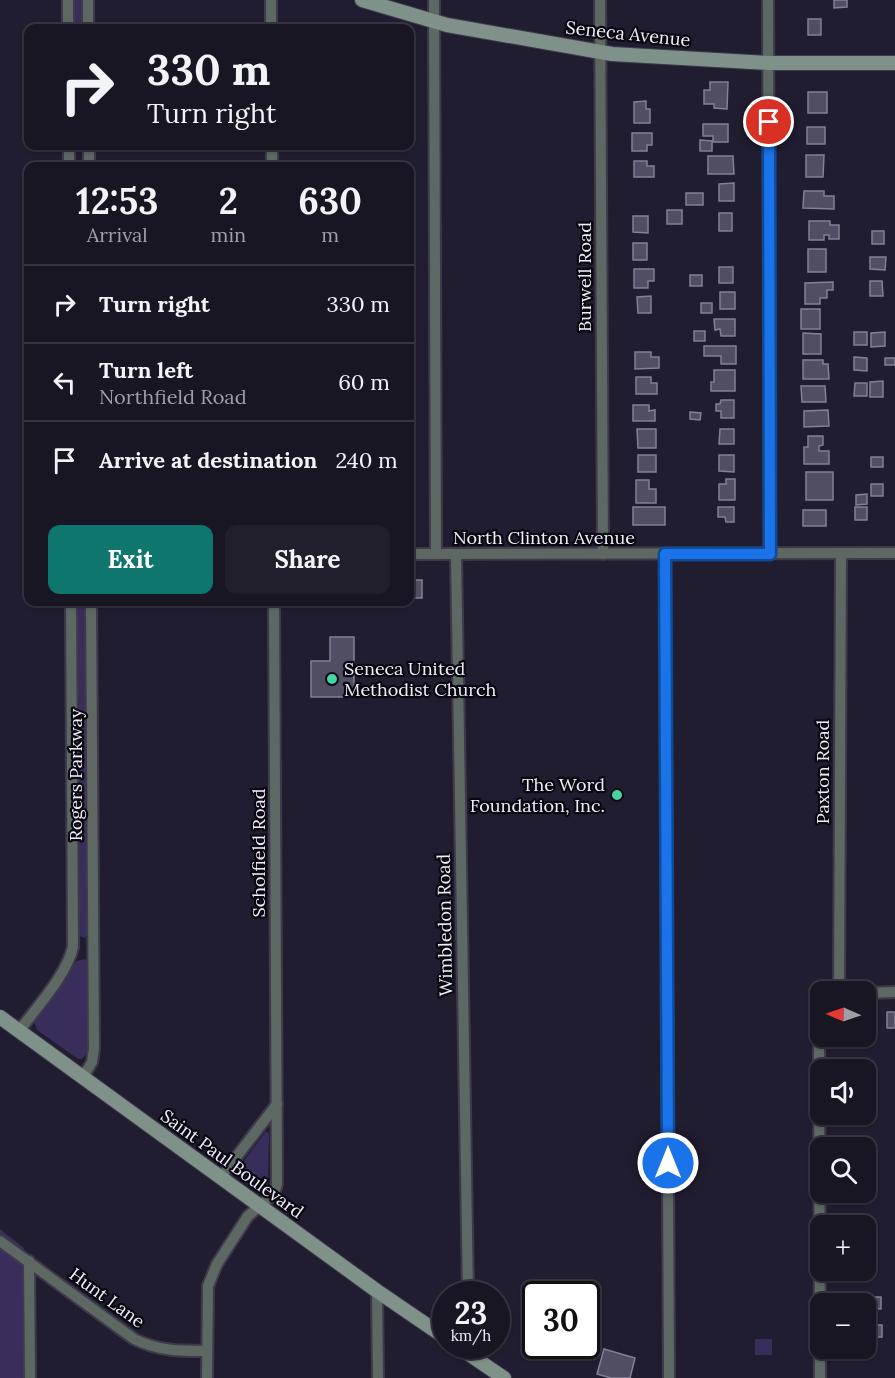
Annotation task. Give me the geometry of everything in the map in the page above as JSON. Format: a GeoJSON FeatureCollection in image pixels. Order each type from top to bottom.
{"type":"FeatureCollection","features":[{"type":"Feature","properties":{"kind":"main road","name":"Seneca Avenue"},"geometry":{"type":"LineString","coordinates":[[362,0],[434,22],[600,52],[769,63],[895,63]]}},
{"type":"Feature","properties":{"kind":"main road","name":"Saint Paul Boulevard"},"geometry":{"type":"LineString","coordinates":[[0,1017],[432,1328]]}},
{"type":"Feature","properties":{"kind":"main road"},"geometry":{"type":"LineString","coordinates":[[479,1359],[504,1378]]}},
{"type":"Feature","properties":{"kind":"street"},"geometry":{"type":"LineString","coordinates":[[68,0],[68,24]]}},
{"type":"Feature","properties":{"kind":"street"},"geometry":{"type":"LineString","coordinates":[[88,0],[88,24]]}},
{"type":"Feature","properties":{"kind":"street"},"geometry":{"type":"LineString","coordinates":[[271,0],[271,24]]}},
{"type":"Feature","properties":{"kind":"street"},"geometry":{"type":"LineString","coordinates":[[434,0],[436,554]]}},
{"type":"Feature","properties":{"kind":"street","name":"Burwell Road"},"geometry":{"type":"LineString","coordinates":[[600,0],[603,554]]}},
{"type":"Feature","properties":{"kind":"street"},"geometry":{"type":"LineString","coordinates":[[768,0],[770,554]]}},
{"type":"Feature","properties":{"kind":"street","name":"North Clinton Avenue"},"geometry":{"type":"LineString","coordinates":[[414,554],[895,553]]}},
{"type":"Feature","properties":{"kind":"street","name":"Wimbledon Road"},"geometry":{"type":"LineString","coordinates":[[456,554],[468,1281]]}},
{"type":"Feature","properties":{"kind":"street"},"geometry":{"type":"LineString","coordinates":[[665,554],[669,1378]]}},
{"type":"Feature","properties":{"kind":"street","name":"Paxton Road"},"geometry":{"type":"LineString","coordinates":[[839,981],[841,554]]}},
{"type":"Feature","properties":{"kind":"street","name":"Rogers Parkway"},"geometry":{"type":"LineString","coordinates":[[20,1031],[63,971],[71,958],[73,947],[71,606]]}},
{"type":"Feature","properties":{"kind":"street","name":"Rogers Parkway"},"geometry":{"type":"LineString","coordinates":[[83,1077],[92,1062],[93,1048],[91,606]]}},
{"type":"Feature","properties":{"kind":"street","name":"Scholfield Road"},"geometry":{"type":"LineString","coordinates":[[207,1378],[207,1286],[248,1216],[274,1194],[277,1184],[274,606]]}},
{"type":"Feature","properties":{"kind":"street"},"geometry":{"type":"LineString","coordinates":[[73,947],[93,948]]}},
{"type":"Feature","properties":{"kind":"street"},"geometry":{"type":"LineString","coordinates":[[876,993],[895,992]]}},
{"type":"Feature","properties":{"kind":"street"},"geometry":{"type":"LineString","coordinates":[[819,1047],[820,1378]]}},
{"type":"Feature","properties":{"kind":"street"},"geometry":{"type":"LineString","coordinates":[[221,1177],[277,1104]]}},
{"type":"Feature","properties":{"kind":"street","name":"Hunt Lane"},"geometry":{"type":"LineString","coordinates":[[0,1240],[134,1339],[159,1349],[206,1351]]}},
{"type":"Feature","properties":{"kind":"street"},"geometry":{"type":"LineString","coordinates":[[29,1261],[30,1378]]}},
{"type":"Feature","properties":{"kind":"street"},"geometry":{"type":"LineString","coordinates":[[377,1291],[378,1378]]}},
{"type":"Feature","properties":{"kind":"shaded area"},"geometry":{"type":"Polygon","coordinates":[[[73,0],[83,0],[83,24],[74,24],[73,0]]]}},
{"type":"Feature","properties":{"kind":"shaded area"},"geometry":{"type":"Polygon","coordinates":[[[76,606],[86,606],[88,934],[85,938],[79,936],[76,606]]]}},
{"type":"Feature","properties":{"kind":"shaded area"},"geometry":{"type":"Polygon","coordinates":[[[85,959],[88,962],[88,1048],[82,1059],[78,1059],[37,1030],[34,1022],[73,964],[85,959]]]}},
{"type":"Feature","properties":{"kind":"shaded area"},"geometry":{"type":"Polygon","coordinates":[[[266,1131],[269,1134],[268,1185],[265,1189],[260,1189],[243,1180],[240,1166],[266,1131]]]}},
{"type":"Feature","properties":{"kind":"shaded area"},"geometry":{"type":"Polygon","coordinates":[[[0,1229],[24,1248],[25,1378],[0,1378],[0,1229]]]}},
{"type":"Feature","properties":{"kind":"shaded area"},"geometry":{"type":"Polygon","coordinates":[[[755,1339],[772,1339],[772,1355],[755,1355],[755,1339]]]}},
{"type":"Feature","properties":{"kind":"building"},"geometry":{"type":"Polygon","coordinates":[[[834,0],[847,0],[847,7],[834,8],[834,0]]]}},
{"type":"Feature","properties":{"kind":"building"},"geometry":{"type":"Polygon","coordinates":[[[808,19],[821,19],[821,35],[808,35],[808,19]]]}},
{"type":"Feature","properties":{"kind":"building"},"geometry":{"type":"Polygon","coordinates":[[[710,82],[728,82],[727,109],[714,108],[714,104],[704,104],[704,90],[710,90],[710,82]]]}},
{"type":"Feature","properties":{"kind":"building"},"geometry":{"type":"Polygon","coordinates":[[[808,92],[827,92],[827,113],[808,113],[808,92]]]}},
{"type":"Feature","properties":{"kind":"building"},"geometry":{"type":"Polygon","coordinates":[[[646,101],[646,109],[650,109],[650,123],[634,123],[634,102],[646,101]]]}},
{"type":"Feature","properties":{"kind":"building"},"geometry":{"type":"Polygon","coordinates":[[[703,124],[728,124],[728,142],[712,142],[712,151],[700,151],[700,140],[713,141],[713,136],[703,136],[703,124]]]}},
{"type":"Feature","properties":{"kind":"building"},"geometry":{"type":"Polygon","coordinates":[[[807,127],[825,127],[825,144],[807,144],[807,127]]]}},
{"type":"Feature","properties":{"kind":"building"},"geometry":{"type":"Polygon","coordinates":[[[632,133],[652,133],[652,145],[647,145],[647,151],[632,151],[632,133]]]}},
{"type":"Feature","properties":{"kind":"building"},"geometry":{"type":"Polygon","coordinates":[[[806,155],[824,155],[823,177],[806,177],[806,155]]]}},
{"type":"Feature","properties":{"kind":"building"},"geometry":{"type":"Polygon","coordinates":[[[708,156],[733,156],[734,174],[708,174],[708,156]]]}},
{"type":"Feature","properties":{"kind":"building"},"geometry":{"type":"Polygon","coordinates":[[[634,161],[647,161],[647,166],[654,166],[654,177],[634,177],[634,161]]]}},
{"type":"Feature","properties":{"kind":"building"},"geometry":{"type":"Polygon","coordinates":[[[734,183],[734,201],[719,201],[719,184],[734,183]]]}},
{"type":"Feature","properties":{"kind":"building"},"geometry":{"type":"Polygon","coordinates":[[[804,191],[824,191],[824,196],[834,196],[834,209],[803,208],[804,191]]]}},
{"type":"Feature","properties":{"kind":"building"},"geometry":{"type":"Polygon","coordinates":[[[686,193],[703,193],[703,205],[686,205],[686,193]]]}},
{"type":"Feature","properties":{"kind":"building"},"geometry":{"type":"Polygon","coordinates":[[[667,210],[682,210],[682,224],[667,224],[667,210]]]}},
{"type":"Feature","properties":{"kind":"building"},"geometry":{"type":"Polygon","coordinates":[[[719,213],[732,213],[732,231],[719,231],[719,213]]]}},
{"type":"Feature","properties":{"kind":"building"},"geometry":{"type":"Polygon","coordinates":[[[633,216],[648,216],[648,233],[633,232],[633,216]]]}},
{"type":"Feature","properties":{"kind":"building"},"geometry":{"type":"Polygon","coordinates":[[[809,221],[830,221],[830,225],[839,225],[839,239],[829,239],[829,235],[824,235],[824,240],[809,240],[809,221]]]}},
{"type":"Feature","properties":{"kind":"building"},"geometry":{"type":"Polygon","coordinates":[[[872,231],[884,231],[884,244],[872,244],[872,231]]]}},
{"type":"Feature","properties":{"kind":"building"},"geometry":{"type":"Polygon","coordinates":[[[633,243],[647,243],[647,260],[633,260],[633,243]]]}},
{"type":"Feature","properties":{"kind":"building"},"geometry":{"type":"Polygon","coordinates":[[[808,249],[826,249],[826,272],[808,272],[808,249]]]}},
{"type":"Feature","properties":{"kind":"building"},"geometry":{"type":"Polygon","coordinates":[[[870,257],[886,257],[885,270],[870,269],[870,257]]]}},
{"type":"Feature","properties":{"kind":"building"},"geometry":{"type":"Polygon","coordinates":[[[719,267],[733,267],[733,283],[719,283],[719,267]]]}},
{"type":"Feature","properties":{"kind":"building"},"geometry":{"type":"Polygon","coordinates":[[[634,269],[654,269],[654,281],[648,281],[648,288],[634,288],[634,269]]]}},
{"type":"Feature","properties":{"kind":"building"},"geometry":{"type":"Polygon","coordinates":[[[690,275],[702,275],[702,286],[690,286],[690,275]]]}},
{"type":"Feature","properties":{"kind":"building"},"geometry":{"type":"Polygon","coordinates":[[[870,281],[882,281],[883,296],[870,296],[870,281]]]}},
{"type":"Feature","properties":{"kind":"building"},"geometry":{"type":"Polygon","coordinates":[[[833,282],[833,290],[827,290],[827,298],[820,298],[820,304],[805,304],[805,283],[833,282]]]}},
{"type":"Feature","properties":{"kind":"building"},"geometry":{"type":"Polygon","coordinates":[[[720,292],[735,292],[735,309],[720,309],[720,292]]]}},
{"type":"Feature","properties":{"kind":"building"},"geometry":{"type":"Polygon","coordinates":[[[651,296],[651,313],[638,313],[637,297],[651,296]]]}},
{"type":"Feature","properties":{"kind":"building"},"geometry":{"type":"Polygon","coordinates":[[[701,303],[712,303],[712,313],[701,313],[701,303]]]}},
{"type":"Feature","properties":{"kind":"building"},"geometry":{"type":"Polygon","coordinates":[[[801,309],[820,309],[820,329],[801,329],[801,309]]]}},
{"type":"Feature","properties":{"kind":"building"},"geometry":{"type":"Polygon","coordinates":[[[714,319],[735,319],[735,336],[721,336],[720,329],[715,330],[714,319]]]}},
{"type":"Feature","properties":{"kind":"building"},"geometry":{"type":"Polygon","coordinates":[[[694,331],[705,331],[705,341],[694,341],[694,331]]]}},
{"type":"Feature","properties":{"kind":"building"},"geometry":{"type":"Polygon","coordinates":[[[854,332],[867,332],[867,345],[854,345],[854,332]]]}},
{"type":"Feature","properties":{"kind":"building"},"geometry":{"type":"Polygon","coordinates":[[[885,332],[885,346],[871,347],[871,333],[885,332]]]}},
{"type":"Feature","properties":{"kind":"building"},"geometry":{"type":"Polygon","coordinates":[[[803,333],[821,334],[821,354],[803,354],[803,333]]]}},
{"type":"Feature","properties":{"kind":"building"},"geometry":{"type":"Polygon","coordinates":[[[704,346],[736,346],[736,364],[721,364],[721,356],[704,356],[704,346]]]}},
{"type":"Feature","properties":{"kind":"building"},"geometry":{"type":"Polygon","coordinates":[[[635,352],[651,352],[651,357],[659,357],[659,368],[635,369],[635,352]]]}},
{"type":"Feature","properties":{"kind":"building"},"geometry":{"type":"Polygon","coordinates":[[[854,357],[867,358],[867,371],[854,370],[854,357]]]}},
{"type":"Feature","properties":{"kind":"building"},"geometry":{"type":"Polygon","coordinates":[[[885,358],[895,358],[895,365],[885,365],[885,358]]]}},
{"type":"Feature","properties":{"kind":"building"},"geometry":{"type":"Polygon","coordinates":[[[803,360],[823,360],[823,364],[828,364],[829,379],[803,379],[803,360]]]}},
{"type":"Feature","properties":{"kind":"building"},"geometry":{"type":"Polygon","coordinates":[[[714,370],[735,370],[735,391],[711,391],[714,370]]]}},
{"type":"Feature","properties":{"kind":"building"},"geometry":{"type":"Polygon","coordinates":[[[636,377],[651,377],[651,383],[657,383],[657,394],[636,394],[636,377]]]}},
{"type":"Feature","properties":{"kind":"building"},"geometry":{"type":"Polygon","coordinates":[[[883,381],[883,397],[870,397],[870,382],[883,381]]]}},
{"type":"Feature","properties":{"kind":"building"},"geometry":{"type":"Polygon","coordinates":[[[855,383],[867,383],[867,396],[854,396],[855,383]]]}},
{"type":"Feature","properties":{"kind":"building"},"geometry":{"type":"Polygon","coordinates":[[[801,386],[825,386],[826,402],[802,402],[801,386]]]}},
{"type":"Feature","properties":{"kind":"building"},"geometry":{"type":"Polygon","coordinates":[[[721,400],[734,400],[734,418],[721,418],[721,411],[716,411],[716,404],[720,404],[721,400]]]}},
{"type":"Feature","properties":{"kind":"building"},"geometry":{"type":"Polygon","coordinates":[[[633,405],[649,405],[649,411],[655,410],[655,421],[633,421],[633,405]]]}},
{"type":"Feature","properties":{"kind":"building"},"geometry":{"type":"Polygon","coordinates":[[[828,410],[829,426],[804,427],[804,411],[828,410]]]}},
{"type":"Feature","properties":{"kind":"building"},"geometry":{"type":"Polygon","coordinates":[[[690,412],[701,413],[700,420],[690,419],[690,412]]]}},
{"type":"Feature","properties":{"kind":"building"},"geometry":{"type":"Polygon","coordinates":[[[637,429],[656,429],[656,448],[638,448],[637,429]]]}},
{"type":"Feature","properties":{"kind":"building"},"geometry":{"type":"Polygon","coordinates":[[[720,429],[734,429],[734,444],[719,444],[720,429]]]}},
{"type":"Feature","properties":{"kind":"building"},"geometry":{"type":"Polygon","coordinates":[[[808,436],[823,436],[823,445],[819,446],[819,451],[829,451],[829,464],[804,464],[804,447],[808,447],[808,436]]]}},
{"type":"Feature","properties":{"kind":"building"},"geometry":{"type":"Polygon","coordinates":[[[638,455],[656,455],[656,472],[638,472],[638,455]]]}},
{"type":"Feature","properties":{"kind":"building"},"geometry":{"type":"Polygon","coordinates":[[[719,455],[734,455],[734,472],[719,471],[719,455]]]}},
{"type":"Feature","properties":{"kind":"building"},"geometry":{"type":"Polygon","coordinates":[[[871,457],[883,457],[883,467],[871,467],[871,457]]]}},
{"type":"Feature","properties":{"kind":"building"},"geometry":{"type":"Polygon","coordinates":[[[806,472],[833,472],[833,500],[806,500],[806,472]]]}},
{"type":"Feature","properties":{"kind":"building"},"geometry":{"type":"Polygon","coordinates":[[[726,479],[735,479],[735,500],[719,500],[719,484],[726,484],[726,479]]]}},
{"type":"Feature","properties":{"kind":"building"},"geometry":{"type":"Polygon","coordinates":[[[636,480],[649,480],[649,489],[656,489],[656,503],[636,503],[636,480]]]}},
{"type":"Feature","properties":{"kind":"building"},"geometry":{"type":"Polygon","coordinates":[[[871,484],[883,484],[883,496],[871,496],[871,484]]]}},
{"type":"Feature","properties":{"kind":"building"},"geometry":{"type":"Polygon","coordinates":[[[867,494],[867,504],[856,505],[856,495],[867,494]]]}},
{"type":"Feature","properties":{"kind":"building"},"geometry":{"type":"Polygon","coordinates":[[[633,507],[665,507],[665,525],[633,525],[633,507]]]}},
{"type":"Feature","properties":{"kind":"building"},"geometry":{"type":"Polygon","coordinates":[[[718,507],[734,507],[734,522],[726,522],[725,517],[718,517],[718,507]]]}},
{"type":"Feature","properties":{"kind":"building"},"geometry":{"type":"Polygon","coordinates":[[[855,507],[867,507],[867,520],[855,520],[855,507]]]}},
{"type":"Feature","properties":{"kind":"building"},"geometry":{"type":"Polygon","coordinates":[[[803,510],[826,510],[826,526],[803,526],[803,510]]]}},
{"type":"Feature","properties":{"kind":"building"},"geometry":{"type":"Polygon","coordinates":[[[414,580],[422,580],[422,598],[414,598],[414,580]]]}},
{"type":"Feature","properties":{"kind":"building","name":"Seneca United Methodist Church"},"geometry":{"type":"Polygon","coordinates":[[[330,637],[354,637],[354,697],[311,697],[311,661],[330,661],[330,637]]]}},
{"type":"Feature","properties":{"kind":"building"},"geometry":{"type":"Polygon","coordinates":[[[887,1012],[895,1012],[895,1028],[887,1028],[887,1012]]]}},
{"type":"Feature","properties":{"kind":"building"},"geometry":{"type":"Polygon","coordinates":[[[876,1297],[881,1297],[881,1309],[876,1309],[876,1297]]]}},
{"type":"Feature","properties":{"kind":"building"},"geometry":{"type":"Polygon","coordinates":[[[876,1325],[882,1325],[882,1337],[876,1337],[876,1325]]]}},
{"type":"Feature","properties":{"kind":"building"},"geometry":{"type":"Polygon","coordinates":[[[604,1349],[635,1358],[630,1378],[611,1378],[597,1374],[604,1349]]]}},
{"type":"Feature","properties":{"kind":"place","name":"Seneca United Methodist Church"},"geometry":{"type":"Point","coordinates":[332,679]}},
{"type":"Feature","properties":{"kind":"place","name":"The Word Foundation, Inc."},"geometry":{"type":"Point","coordinates":[617,795]}},
{"type":"Feature","properties":{"kind":"route"},"geometry":{"type":"LineString","coordinates":[[668,1163],[665,554],[770,554],[769,122]]}}]}
